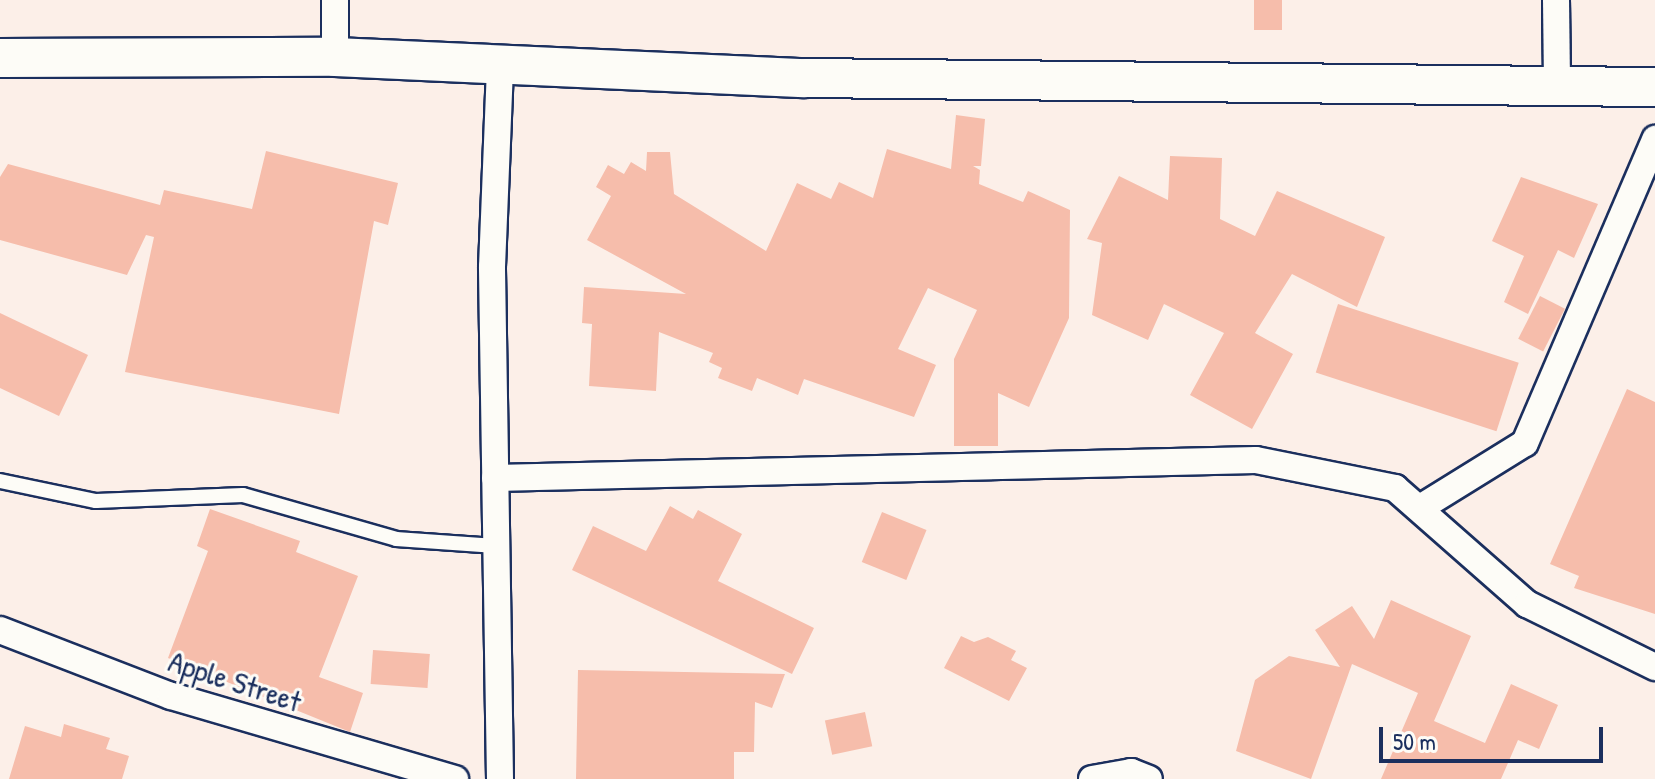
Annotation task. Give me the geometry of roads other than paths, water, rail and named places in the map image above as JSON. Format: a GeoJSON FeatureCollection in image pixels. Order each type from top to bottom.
{"type":"FeatureCollection","features":[{"type":"Feature","properties":{"kind":"street"},"geometry":{"type":"LineString","coordinates":[[335,0],[335,57]]}},
{"type":"Feature","properties":{"kind":"street"},"geometry":{"type":"LineString","coordinates":[[1556,0],[1557,86]]}},
{"type":"Feature","properties":{"kind":"street"},"geometry":{"type":"LineString","coordinates":[[0,58],[335,57],[500,66],[1655,87]]}},
{"type":"Feature","properties":{"kind":"street"},"geometry":{"type":"LineString","coordinates":[[500,66],[495,478],[500,779]]}},
{"type":"Feature","properties":{"kind":"street"},"geometry":{"type":"LineString","coordinates":[[1420,508],[1525,443],[1655,139]]}},
{"type":"Feature","properties":{"kind":"street"},"geometry":{"type":"LineString","coordinates":[[495,478],[1256,460],[1372,479],[1420,508],[1527,604],[1655,667]]}},
{"type":"Feature","properties":{"kind":"street","name":"Apple Street"},"geometry":{"type":"LineString","coordinates":[[0,630],[171,696],[455,779]]}},
{"type":"Feature","properties":{"kind":"street"},"geometry":{"type":"LineString","coordinates":[[1092,779],[1131,772],[1149,779]]}},
{"type":"Feature","properties":{"kind":"lane"},"geometry":{"type":"LineString","coordinates":[[0,481],[96,501],[243,495],[396,539],[496,546]]}}]}
